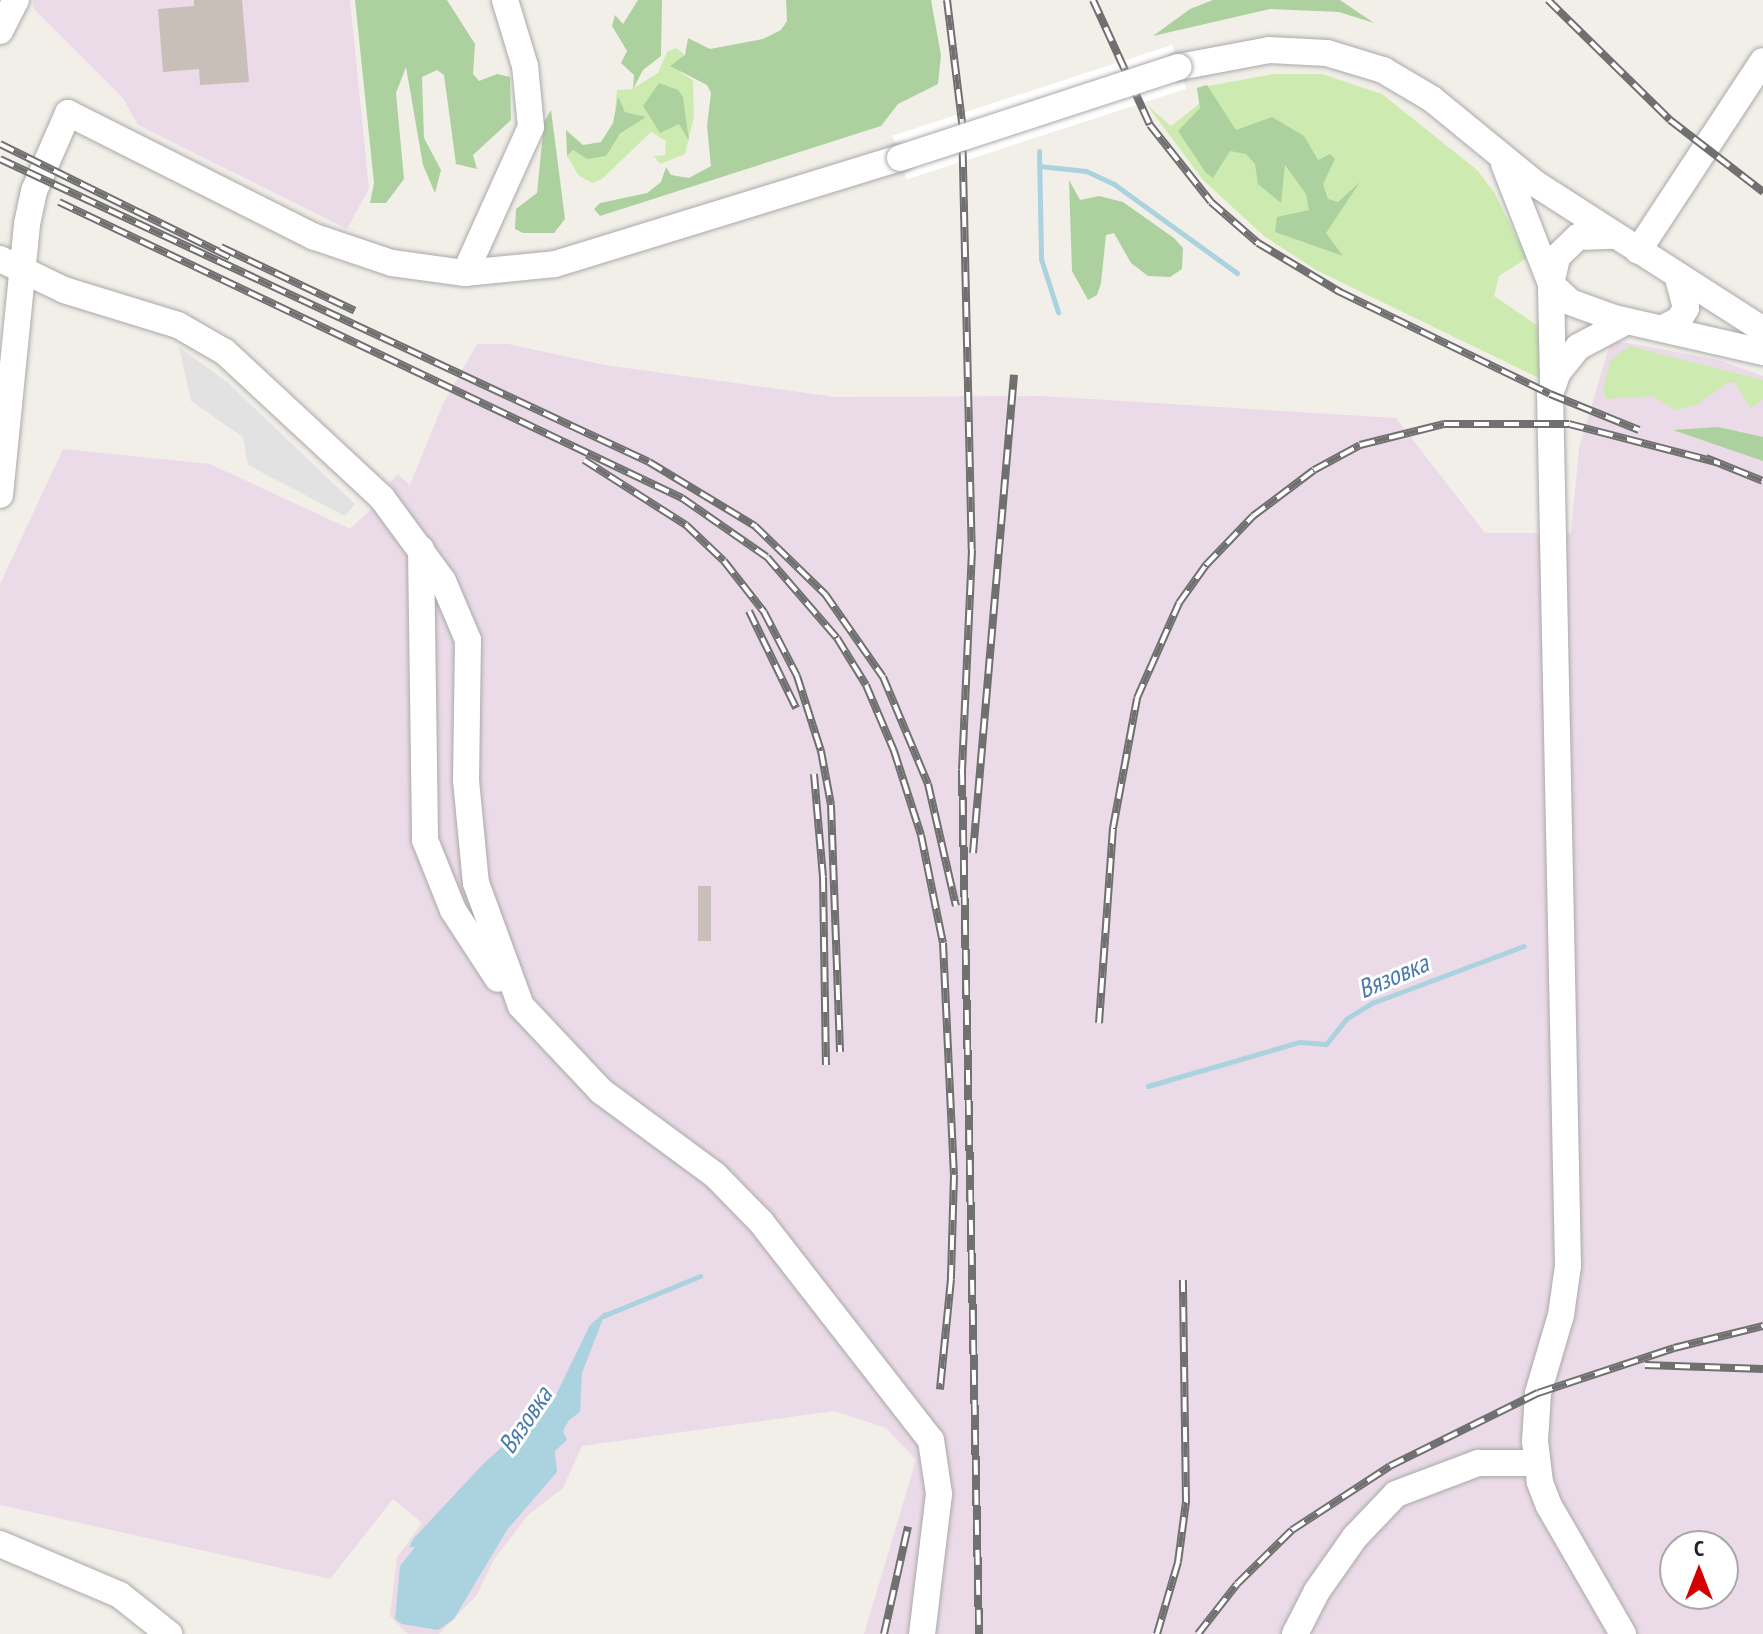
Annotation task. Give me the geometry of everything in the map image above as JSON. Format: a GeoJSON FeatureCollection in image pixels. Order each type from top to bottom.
{"type":"FeatureCollection","features":[{"type":"Feature","properties":{"kind":"street"},"geometry":{"type":"LineString","coordinates":[[0,31],[16,0]]}},
{"type":"Feature","properties":{"kind":"street"},"geometry":{"type":"LineString","coordinates":[[465,273],[531,127],[525,66],[505,0]]}},
{"type":"Feature","properties":{"kind":"street"},"geometry":{"type":"LineString","coordinates":[[0,495],[34,191],[68,113],[315,237],[392,263],[465,273],[555,264],[900,158],[1179,67],[1269,50],[1355,60],[1406,81],[1503,161],[1613,236],[1763,330]]}},
{"type":"Feature","properties":{"kind":"street"},"geometry":{"type":"LineString","coordinates":[[1638,251],[1763,61]]}},
{"type":"Feature","properties":{"kind":"street"},"geometry":{"type":"LineString","coordinates":[[1503,161],[1551,284],[1582,308],[1763,352]]}},
{"type":"Feature","properties":{"kind":"street"},"geometry":{"type":"LineString","coordinates":[[1613,236],[1587,234],[1571,242],[1557,257],[1551,284],[1553,382],[1548,422],[1568,1266],[1561,1315],[1538,1393],[1537,1463],[1549,1506],[1623,1634]]}},
{"type":"Feature","properties":{"kind":"street"},"geometry":{"type":"LineString","coordinates":[[0,259],[64,290],[178,325],[225,352],[382,498],[421,549],[457,605],[466,631],[471,851],[486,922],[521,1006]]}},
{"type":"Feature","properties":{"kind":"street"},"geometry":{"type":"LineString","coordinates":[[1663,328],[1679,320],[1686,308],[1678,278]]}},
{"type":"Feature","properties":{"kind":"street"},"geometry":{"type":"LineString","coordinates":[[1553,382],[1578,347],[1627,321]]}},
{"type":"Feature","properties":{"kind":"street"},"geometry":{"type":"LineString","coordinates":[[421,549],[422,825],[435,874],[472,943],[521,1006],[601,1091],[715,1175],[761,1222],[931,1440],[939,1494],[922,1634]]}},
{"type":"Feature","properties":{"kind":"street"},"geometry":{"type":"LineString","coordinates":[[1295,1634],[1317,1591],[1355,1537],[1396,1494],[1478,1463],[1537,1463]]}},
{"type":"Feature","properties":{"kind":"street"},"geometry":{"type":"LineString","coordinates":[[0,1544],[120,1595],[169,1634]]}},
{"type":"Feature","properties":{"kind":"shaded area"},"geometry":{"type":"Polygon","coordinates":[[[33,0],[350,0],[369,189],[347,229],[138,125],[122,97],[34,9],[33,0]]]}},
{"type":"Feature","properties":{"kind":"shaded area"},"geometry":{"type":"Polygon","coordinates":[[[1617,341],[1719,360],[1763,376],[1763,1634],[864,1634],[916,1460],[886,1428],[834,1411],[582,1446],[563,1488],[528,1515],[493,1561],[477,1595],[439,1634],[408,1634],[390,1616],[397,1557],[422,1523],[393,1499],[330,1579],[0,1505],[0,584],[63,449],[210,464],[350,529],[394,488],[389,483],[398,474],[410,485],[443,404],[477,344],[508,344],[605,365],[835,397],[1042,396],[1396,418],[1485,533],[1571,533],[1579,448],[1609,347],[1617,341]]]}},
{"type":"Feature","properties":{"kind":"shaded area"},"geometry":{"type":"Polygon","coordinates":[[[179,347],[227,382],[355,504],[345,516],[248,465],[243,437],[191,401],[179,347]]]}},
{"type":"Feature","properties":{"kind":"green space"},"geometry":{"type":"Polygon","coordinates":[[[355,0],[447,0],[475,44],[473,74],[479,81],[497,74],[510,77],[511,120],[473,155],[477,169],[456,164],[444,75],[437,70],[422,77],[424,138],[441,170],[435,193],[423,165],[406,67],[396,93],[404,179],[386,203],[370,203],[374,183],[355,0]]]}},
{"type":"Feature","properties":{"kind":"green space"},"geometry":{"type":"Polygon","coordinates":[[[638,0],[662,0],[661,56],[643,70],[633,89],[634,75],[621,63],[627,51],[612,26],[615,15],[623,24],[638,0]]]}},
{"type":"Feature","properties":{"kind":"green space"},"geometry":{"type":"Polygon","coordinates":[[[786,0],[931,0],[941,55],[938,84],[898,104],[881,126],[600,216],[594,209],[600,203],[647,193],[661,182],[666,167],[671,175],[689,178],[711,166],[707,126],[711,93],[707,85],[670,66],[685,55],[688,38],[710,49],[763,39],[781,30],[787,21],[786,0]]]}},
{"type":"Feature","properties":{"kind":"green space"},"geometry":{"type":"Polygon","coordinates":[[[1213,0],[1340,0],[1374,23],[1339,12],[1270,9],[1153,36],[1190,9],[1213,0]]]}},
{"type":"Feature","properties":{"kind":"green space"},"geometry":{"type":"Polygon","coordinates":[[[676,48],[685,55],[677,62],[681,73],[693,80],[694,117],[685,154],[660,164],[654,156],[665,155],[666,141],[651,132],[602,179],[593,183],[579,176],[567,156],[573,150],[587,159],[645,117],[625,112],[618,99],[615,110],[617,90],[632,89],[658,73],[667,52],[676,48]]]}},
{"type":"Feature","properties":{"kind":"green space"},"geometry":{"type":"Polygon","coordinates":[[[1273,74],[1322,74],[1382,94],[1477,170],[1494,192],[1527,258],[1499,276],[1494,296],[1538,326],[1541,379],[1316,270],[1264,236],[1203,180],[1147,105],[1171,126],[1199,104],[1197,88],[1273,74]]]}},
{"type":"Feature","properties":{"kind":"green space"},"geometry":{"type":"Polygon","coordinates":[[[659,83],[678,90],[683,97],[689,141],[679,124],[660,133],[643,106],[659,83]]]}},
{"type":"Feature","properties":{"kind":"green space"},"geometry":{"type":"Polygon","coordinates":[[[1207,85],[1236,130],[1272,117],[1304,136],[1318,160],[1330,154],[1335,159],[1323,184],[1328,199],[1338,202],[1360,182],[1326,233],[1343,256],[1275,232],[1277,217],[1309,210],[1306,194],[1285,165],[1281,203],[1258,184],[1255,164],[1246,154],[1230,151],[1213,178],[1206,173],[1178,131],[1200,108],[1197,88],[1207,85]]]}},
{"type":"Feature","properties":{"kind":"green space"},"geometry":{"type":"Polygon","coordinates":[[[618,97],[625,112],[646,117],[620,134],[606,156],[587,159],[573,150],[567,156],[566,130],[583,145],[601,142],[613,123],[618,97]]]}},
{"type":"Feature","properties":{"kind":"green space"},"geometry":{"type":"Polygon","coordinates":[[[551,110],[565,219],[554,233],[523,233],[515,229],[516,209],[537,193],[544,122],[551,110]]]}},
{"type":"Feature","properties":{"kind":"green space"},"geometry":{"type":"Polygon","coordinates":[[[1069,180],[1080,200],[1099,196],[1123,202],[1174,238],[1183,248],[1182,269],[1170,277],[1148,276],[1131,263],[1114,233],[1106,235],[1101,283],[1097,295],[1088,300],[1072,271],[1069,180]]]}},
{"type":"Feature","properties":{"kind":"green space"},"geometry":{"type":"Polygon","coordinates":[[[1629,346],[1763,380],[1763,400],[1750,408],[1735,383],[1728,382],[1698,404],[1676,410],[1652,396],[1606,399],[1603,391],[1610,360],[1629,346]]]}},
{"type":"Feature","properties":{"kind":"green space"},"geometry":{"type":"Polygon","coordinates":[[[1718,427],[1763,437],[1763,461],[1673,430],[1718,427]]]}},
{"type":"Feature","properties":{"kind":"water"},"geometry":{"type":"Polygon","coordinates":[[[606,1311],[582,1373],[580,1412],[569,1420],[563,1431],[567,1440],[555,1451],[557,1472],[507,1530],[454,1619],[438,1630],[402,1624],[395,1619],[400,1566],[415,1547],[409,1547],[414,1538],[485,1462],[552,1403],[590,1325],[606,1311]]]}},
{"type":"Feature","properties":{"kind":"pier"},"geometry":{"type":"Polygon","coordinates":[[[1172,45],[1186,89],[907,180],[892,136],[1172,45]]]}},
{"type":"Feature","properties":{"kind":"building"},"geometry":{"type":"Polygon","coordinates":[[[194,0],[242,0],[249,82],[200,85],[199,69],[163,72],[158,9],[194,6],[194,0]]]}},
{"type":"Feature","properties":{"kind":"building"},"geometry":{"type":"Polygon","coordinates":[[[698,886],[711,886],[711,941],[698,941],[698,886]]]}},
{"type":"Feature","properties":{"kind":"waterway"},"geometry":{"type":"LineString","coordinates":[[1039,151],[1041,259],[1058,312]]}},
{"type":"Feature","properties":{"kind":"waterway"},"geometry":{"type":"LineString","coordinates":[[1039,166],[1086,171],[1114,184],[1237,273]]}},
{"type":"Feature","properties":{"kind":"waterway","name":"Вязовка"},"geometry":{"type":"LineString","coordinates":[[1148,1086],[1299,1042],[1326,1044],[1346,1019],[1372,1003],[1524,946]]}},
{"type":"Feature","properties":{"kind":"waterway","name":"Вязовка"},"geometry":{"type":"LineString","coordinates":[[603,1316],[700,1276]]}},
{"type":"Feature","properties":{"kind":"railway"},"geometry":{"type":"LineString","coordinates":[[947,0],[962,122],[972,550],[962,770],[979,1634]]}},
{"type":"Feature","properties":{"kind":"railway"},"geometry":{"type":"LineString","coordinates":[[1093,0],[1150,125],[1211,202],[1258,243],[1340,292],[1550,394],[1639,430]]}},
{"type":"Feature","properties":{"kind":"railway"},"geometry":{"type":"LineString","coordinates":[[1548,0],[1670,120],[1763,192]]}},
{"type":"Feature","properties":{"kind":"railway"},"geometry":{"type":"LineString","coordinates":[[0,144],[230,257]]}},
{"type":"Feature","properties":{"kind":"railway"},"geometry":{"type":"LineString","coordinates":[[0,159],[649,462],[755,526],[825,594],[883,677],[928,784],[956,906]]}},
{"type":"Feature","properties":{"kind":"railway"},"geometry":{"type":"LineString","coordinates":[[59,202],[682,498],[767,557],[837,638],[866,685],[894,751],[921,835],[943,943],[954,1175],[951,1279],[940,1389]]}},
{"type":"Feature","properties":{"kind":"railway"},"geometry":{"type":"LineString","coordinates":[[221,247],[355,311]]}},
{"type":"Feature","properties":{"kind":"railway"},"geometry":{"type":"LineString","coordinates":[[973,853],[1014,375]]}},
{"type":"Feature","properties":{"kind":"railway"},"geometry":{"type":"LineString","coordinates":[[1099,1023],[1113,828],[1137,698],[1179,603],[1206,565],[1253,516],[1314,470],[1360,445],[1444,424],[1569,424],[1716,462]]}},
{"type":"Feature","properties":{"kind":"railway"},"geometry":{"type":"LineString","coordinates":[[1706,458],[1763,481]]}},
{"type":"Feature","properties":{"kind":"railway"},"geometry":{"type":"LineString","coordinates":[[584,460],[686,525],[724,561],[764,612],[797,676],[821,751],[831,805],[840,1052]]}},
{"type":"Feature","properties":{"kind":"railway"},"geometry":{"type":"LineString","coordinates":[[749,611],[796,708]]}},
{"type":"Feature","properties":{"kind":"railway"},"geometry":{"type":"LineString","coordinates":[[814,774],[823,877],[826,1065]]}},
{"type":"Feature","properties":{"kind":"railway"},"geometry":{"type":"LineString","coordinates":[[1157,1634],[1178,1562],[1186,1502],[1183,1280]]}},
{"type":"Feature","properties":{"kind":"railway"},"geometry":{"type":"LineString","coordinates":[[1198,1634],[1237,1584],[1292,1530],[1390,1466],[1538,1393],[1674,1348],[1763,1326]]}},
{"type":"Feature","properties":{"kind":"railway"},"geometry":{"type":"LineString","coordinates":[[1645,1365],[1763,1369]]}},
{"type":"Feature","properties":{"kind":"railway"},"geometry":{"type":"LineString","coordinates":[[884,1634],[908,1527]]}}]}
